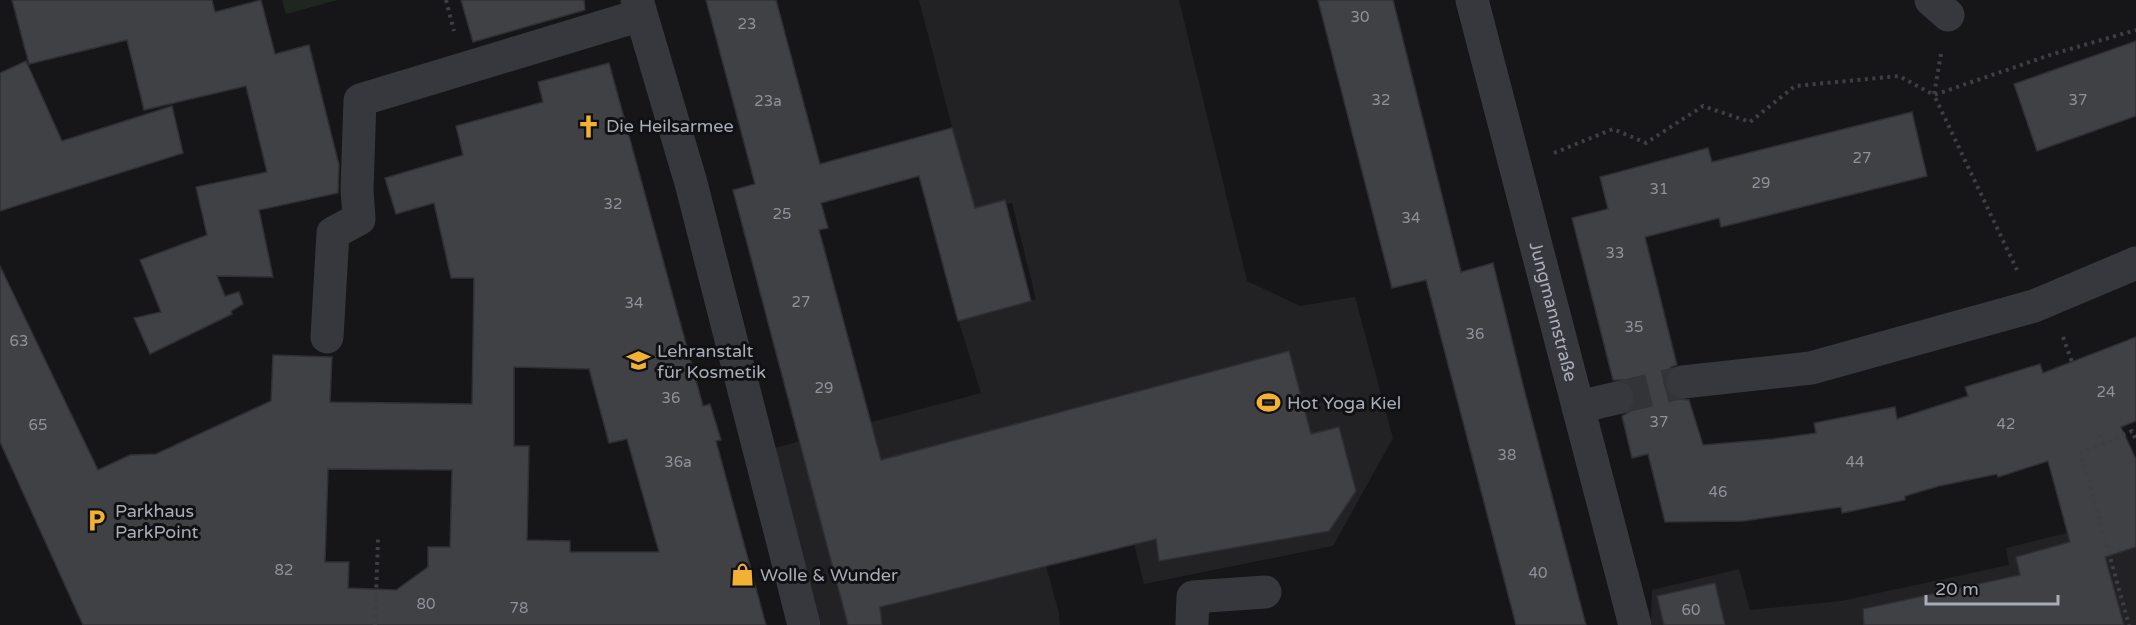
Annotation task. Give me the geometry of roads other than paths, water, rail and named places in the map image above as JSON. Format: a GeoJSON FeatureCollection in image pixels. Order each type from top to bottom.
{"type":"FeatureCollection","features":[{"type":"Feature","properties":{"kind":"street","name":"Jungmannstraße"},"geometry":{"type":"LineString","coordinates":[[1472,0],[1635,625]]}},
{"type":"Feature","properties":{"kind":"street"},"geometry":{"type":"LineString","coordinates":[[327,337],[333,233],[358,219],[360,100],[639,7],[691,183],[804,625]]}},
{"type":"Feature","properties":{"kind":"street"},"geometry":{"type":"LineString","coordinates":[[1683,382],[1811,368],[2034,306],[2136,263]]}},
{"type":"Feature","properties":{"kind":"street"},"geometry":{"type":"LineString","coordinates":[[1578,407],[1617,398]]}},
{"type":"Feature","properties":{"kind":"street"},"geometry":{"type":"LineString","coordinates":[[1192,623],[1193,597],[1265,592]]}},
{"type":"Feature","properties":{"kind":"tunnel"},"geometry":{"type":"LineString","coordinates":[[1617,398],[1683,382]]}},
{"type":"Feature","properties":{"kind":"place","name":"Die Heilsarmee"},"geometry":{"type":"Point","coordinates":[588,126]}},
{"type":"Feature","properties":{"kind":"place","name":"Lehranstalt für Kosmetik"},"geometry":{"type":"Point","coordinates":[639,361]}},
{"type":"Feature","properties":{"kind":"place","name":"Hot Yoga Kiel"},"geometry":{"type":"Point","coordinates":[1269,403]}},
{"type":"Feature","properties":{"kind":"place","name":"Parkhaus ParkPoint"},"geometry":{"type":"Point","coordinates":[97,521]}},
{"type":"Feature","properties":{"kind":"place","name":"Wolle & Wunder"},"geometry":{"type":"Point","coordinates":[742,575]}}]}
